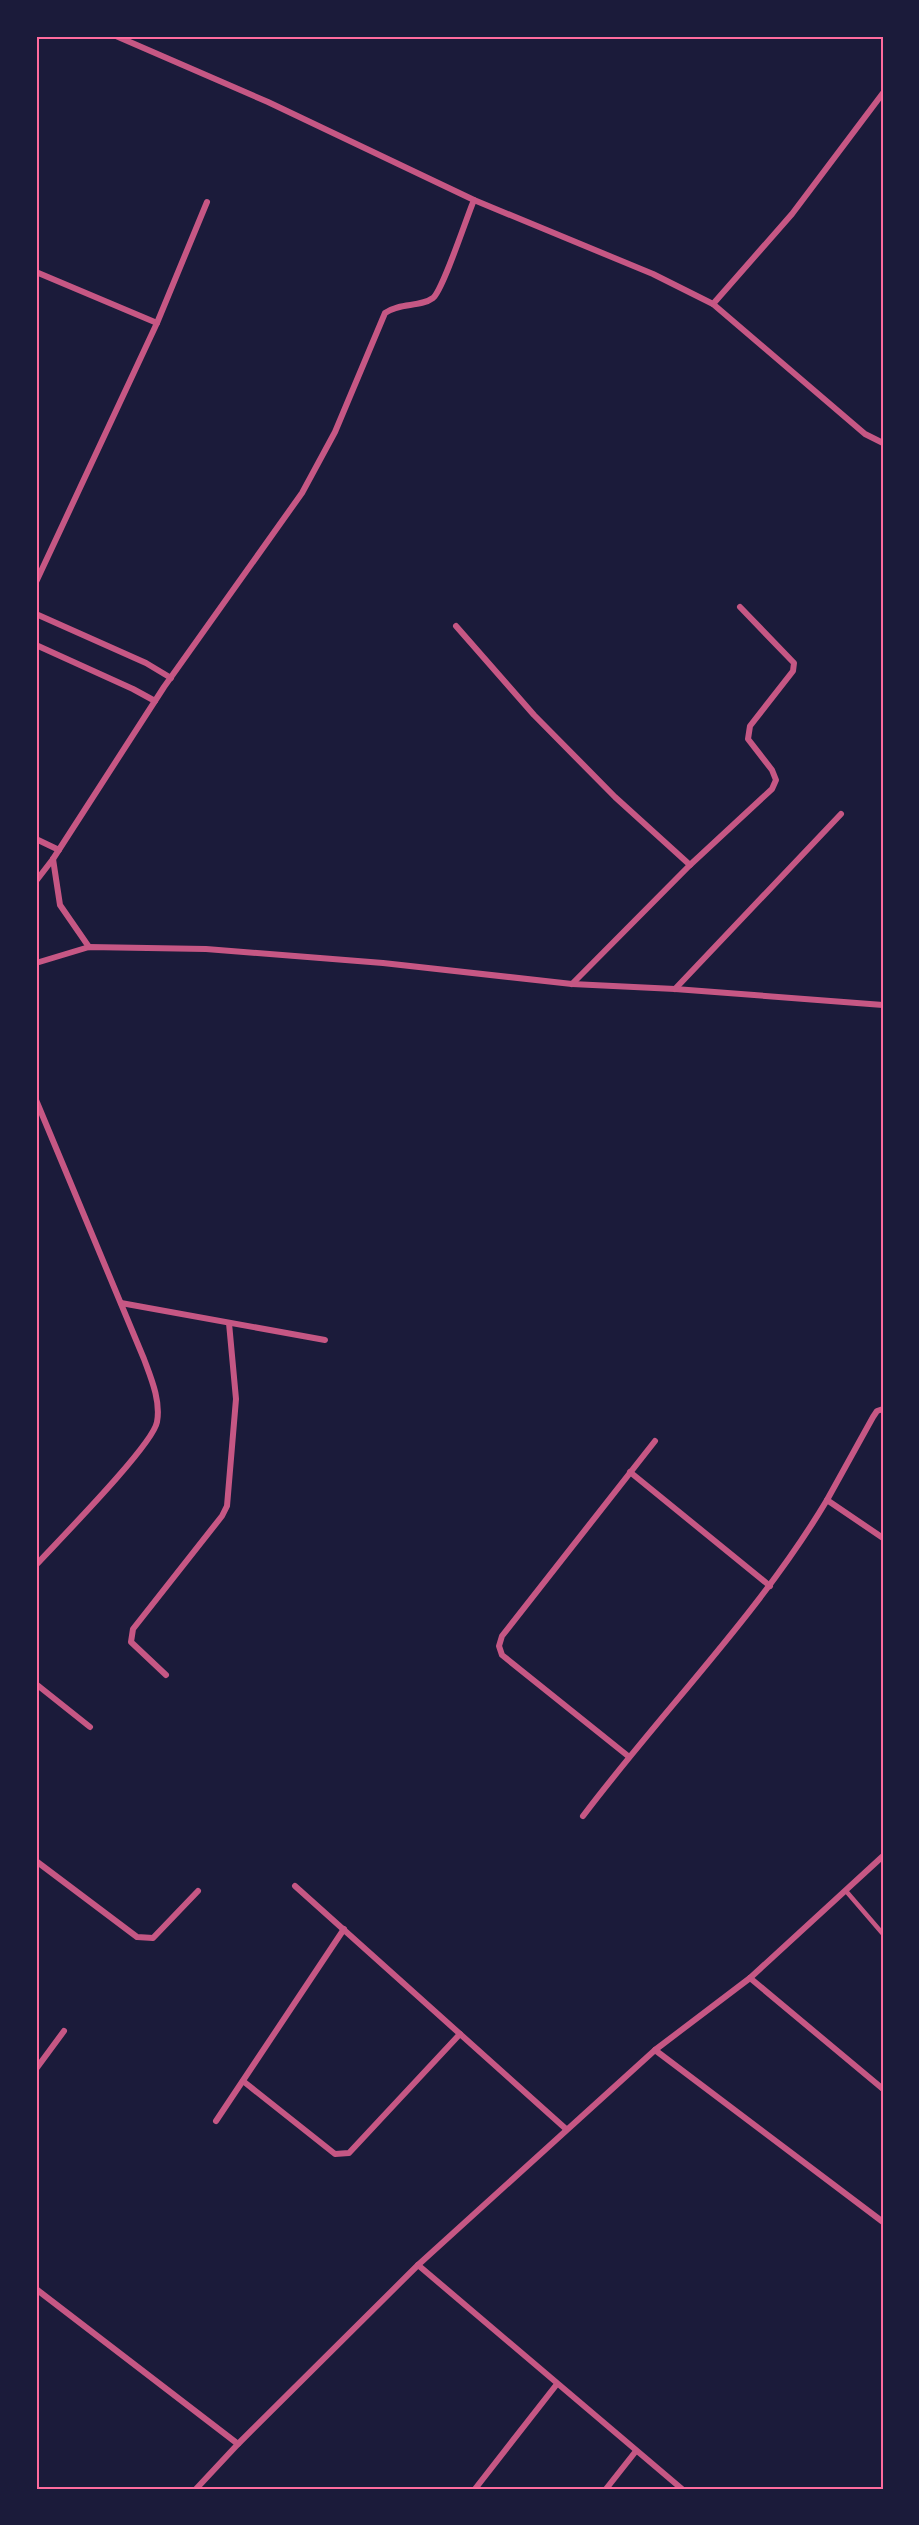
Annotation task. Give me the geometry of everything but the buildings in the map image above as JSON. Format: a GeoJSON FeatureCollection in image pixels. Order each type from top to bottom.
{"type":"FeatureCollection","features":[{"type":"Feature","properties":{"kind":"street"},"geometry":{"type":"LineString","coordinates":[[116,36],[268,102],[474,200],[653,274],[713,304],[864,434],[883,443]]}},
{"type":"Feature","properties":{"kind":"street"},"geometry":{"type":"LineString","coordinates":[[713,304],[792,214],[883,93]]}},
{"type":"Feature","properties":{"kind":"street"},"geometry":{"type":"LineString","coordinates":[[36,881],[59,850],[155,701],[262,553],[314,474],[385,313],[404,304],[423,302],[438,292],[474,200]]}},
{"type":"Feature","properties":{"kind":"street"},"geometry":{"type":"LineString","coordinates":[[36,582],[157,323],[207,202]]}},
{"type":"Feature","properties":{"kind":"street"},"geometry":{"type":"LineString","coordinates":[[36,272],[157,323]]}},
{"type":"Feature","properties":{"kind":"street"},"geometry":{"type":"LineString","coordinates":[[572,984],[690,865],[772,789],[776,780],[772,770],[748,739],[748,733],[750,726],[793,670],[794,663],[740,607]]}},
{"type":"Feature","properties":{"kind":"street"},"geometry":{"type":"LineString","coordinates":[[36,614],[146,663],[171,678]]}},
{"type":"Feature","properties":{"kind":"street"},"geometry":{"type":"LineString","coordinates":[[456,626],[542,723],[615,797],[690,865]]}},
{"type":"Feature","properties":{"kind":"street"},"geometry":{"type":"LineString","coordinates":[[36,645],[134,689],[155,701]]}},
{"type":"Feature","properties":{"kind":"street"},"geometry":{"type":"LineString","coordinates":[[675,989],[841,814]]}},
{"type":"Feature","properties":{"kind":"street"},"geometry":{"type":"LineString","coordinates":[[36,839],[59,850]]}},
{"type":"Feature","properties":{"kind":"street"},"geometry":{"type":"LineString","coordinates":[[53,859],[60,904],[89,947]]}},
{"type":"Feature","properties":{"kind":"street"},"geometry":{"type":"LineString","coordinates":[[36,963],[89,947],[206,950],[383,963],[572,984],[675,989],[883,1005]]}},
{"type":"Feature","properties":{"kind":"street"},"geometry":{"type":"LineString","coordinates":[[36,1100],[121,1303],[153,1385],[158,1412],[154,1432],[138,1453],[36,1564]]}},
{"type":"Feature","properties":{"kind":"street"},"geometry":{"type":"LineString","coordinates":[[121,1303],[325,1340]]}},
{"type":"Feature","properties":{"kind":"street"},"geometry":{"type":"LineString","coordinates":[[166,1675],[131,1642],[131,1636],[133,1629],[222,1516],[227,1506],[236,1399],[229,1323]]}},
{"type":"Feature","properties":{"kind":"street"},"geometry":{"type":"LineString","coordinates":[[583,1816],[628,1756],[770,1586],[800,1545],[873,1417],[877,1411],[883,1409]]}},
{"type":"Feature","properties":{"kind":"street"},"geometry":{"type":"LineString","coordinates":[[628,1756],[502,1655],[499,1646],[502,1636],[655,1441]]}},
{"type":"Feature","properties":{"kind":"street"},"geometry":{"type":"LineString","coordinates":[[630,1472],[770,1586]]}},
{"type":"Feature","properties":{"kind":"street"},"geometry":{"type":"LineString","coordinates":[[827,1500],[883,1538]]}},
{"type":"Feature","properties":{"kind":"street"},"geometry":{"type":"LineString","coordinates":[[36,1684],[90,1727]]}},
{"type":"Feature","properties":{"kind":"street"},"geometry":{"type":"LineString","coordinates":[[196,2489],[238,2444],[418,2265],[655,2050],[750,1978],[883,1856]]}},
{"type":"Feature","properties":{"kind":"street"},"geometry":{"type":"LineString","coordinates":[[36,1861],[137,1937],[145,1939],[153,1938],[198,1891]]}},
{"type":"Feature","properties":{"kind":"street"},"geometry":{"type":"LineString","coordinates":[[295,1886],[566,2129]]}},
{"type":"Feature","properties":{"kind":"street"},"geometry":{"type":"LineString","coordinates":[[216,2121],[344,1929]]}},
{"type":"Feature","properties":{"kind":"street"},"geometry":{"type":"LineString","coordinates":[[750,1978],[883,2089]]}},
{"type":"Feature","properties":{"kind":"street"},"geometry":{"type":"LineString","coordinates":[[36,2068],[64,2031]]}},
{"type":"Feature","properties":{"kind":"street"},"geometry":{"type":"LineString","coordinates":[[243,2081],[335,2154],[350,2153],[460,2034]]}},
{"type":"Feature","properties":{"kind":"street"},"geometry":{"type":"LineString","coordinates":[[655,2050],[883,2222]]}},
{"type":"Feature","properties":{"kind":"street"},"geometry":{"type":"LineString","coordinates":[[418,2265],[682,2489]]}},
{"type":"Feature","properties":{"kind":"street"},"geometry":{"type":"LineString","coordinates":[[36,2289],[238,2444]]}},
{"type":"Feature","properties":{"kind":"street"},"geometry":{"type":"LineString","coordinates":[[476,2489],[557,2384]]}},
{"type":"Feature","properties":{"kind":"street"},"geometry":{"type":"LineString","coordinates":[[606,2489],[636,2451]]}},
{"type":"Feature","properties":{"kind":"lane"},"geometry":{"type":"LineString","coordinates":[[846,1891],[883,1934]]}}]}
